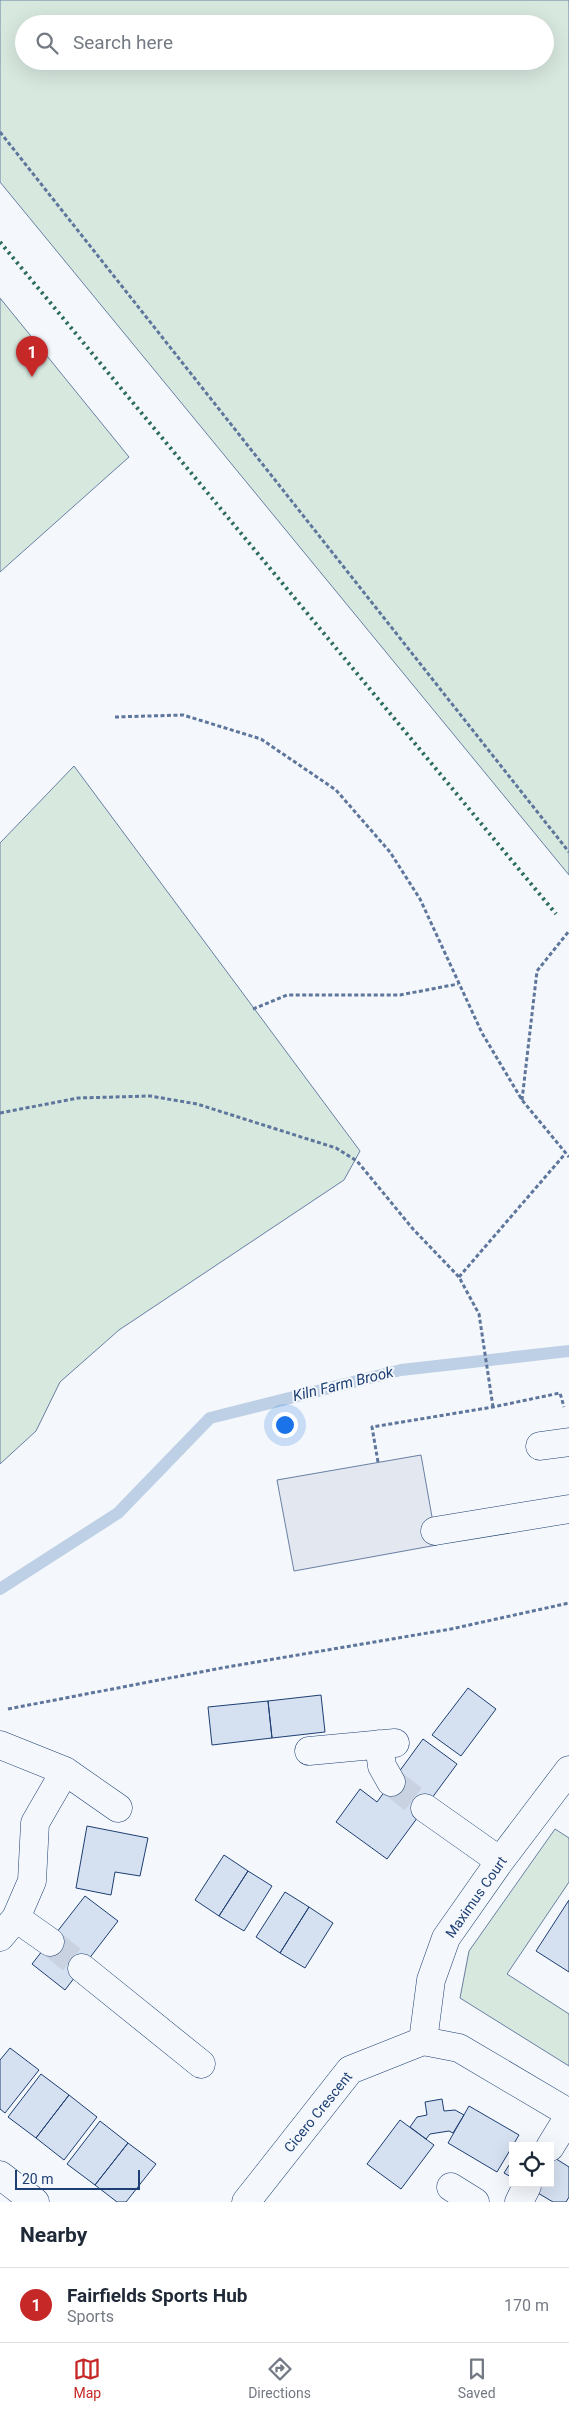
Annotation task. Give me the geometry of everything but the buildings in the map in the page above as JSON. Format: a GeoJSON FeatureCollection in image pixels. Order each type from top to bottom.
{"type":"FeatureCollection","features":[{"type":"Feature","properties":{"kind":"street"},"geometry":{"type":"LineString","coordinates":[[540,1446],[569,1442]]}},
{"type":"Feature","properties":{"kind":"street"},"geometry":{"type":"LineString","coordinates":[[435,1532],[569,1509]]}},
{"type":"Feature","properties":{"kind":"street"},"geometry":{"type":"LineString","coordinates":[[0,1744],[65,1770],[118,1808]]}},
{"type":"Feature","properties":{"kind":"street"},"geometry":{"type":"LineString","coordinates":[[308,1751],[387,1744],[382,1766],[391,1782]]}},
{"type":"Feature","properties":{"kind":"street"},"geometry":{"type":"LineString","coordinates":[[50,1942],[8,1927],[32,1881],[35,1823],[65,1770]]}},
{"type":"Feature","properties":{"kind":"street","name":"Maximus Court"},"geometry":{"type":"LineString","coordinates":[[422,2041],[431,1980],[446,1938],[500,1861],[560,1802],[569,1770]]}},
{"type":"Feature","properties":{"kind":"street"},"geometry":{"type":"LineString","coordinates":[[425,1808],[500,1861]]}},
{"type":"Feature","properties":{"kind":"street"},"geometry":{"type":"LineString","coordinates":[[82,1968],[202,2064]]}},
{"type":"Feature","properties":{"kind":"street"},"geometry":{"type":"LineString","coordinates":[[422,2041],[459,2048],[569,2115],[553,2142]]}},
{"type":"Feature","properties":{"kind":"street","name":"Cicero Crescent"},"geometry":{"type":"LineString","coordinates":[[246,2202],[350,2070],[422,2041]]}},
{"type":"Feature","properties":{"kind":"street"},"geometry":{"type":"LineString","coordinates":[[0,2175],[35,2202]]}},
{"type":"Feature","properties":{"kind":"street"},"geometry":{"type":"LineString","coordinates":[[451,2187],[475,2202]]}},
{"type":"Feature","properties":{"kind":"path"},"geometry":{"type":"LineString","coordinates":[[0,132],[569,852]]}},
{"type":"Feature","properties":{"kind":"path"},"geometry":{"type":"LineString","coordinates":[[115,717],[183,715],[261,739],[336,790],[390,852],[420,899],[482,1033],[522,1100],[569,1157]]}},
{"type":"Feature","properties":{"kind":"path"},"geometry":{"type":"LineString","coordinates":[[522,1100],[537,970],[569,931]]}},
{"type":"Feature","properties":{"kind":"path"},"geometry":{"type":"LineString","coordinates":[[253,1009],[287,995],[400,995],[458,984]]}},
{"type":"Feature","properties":{"kind":"path"},"geometry":{"type":"LineString","coordinates":[[0,1113],[78,1098],[150,1096],[197,1104],[336,1148],[357,1160],[414,1230],[459,1277],[479,1314],[494,1407]]}},
{"type":"Feature","properties":{"kind":"path"},"geometry":{"type":"LineString","coordinates":[[459,1277],[565,1154]]}},
{"type":"Feature","properties":{"kind":"path"},"geometry":{"type":"LineString","coordinates":[[378,1462],[372,1427],[494,1407],[560,1393],[565,1408]]}},
{"type":"Feature","properties":{"kind":"path"},"geometry":{"type":"LineString","coordinates":[[0,1711],[227,1668],[451,1629],[569,1603]]}},
{"type":"Feature","properties":{"kind":"shaded area"},"geometry":{"type":"Polygon","coordinates":[[[0,0],[569,0],[569,875],[0,182],[0,0]]]}},
{"type":"Feature","properties":{"kind":"shaded area"},"geometry":{"type":"Polygon","coordinates":[[[0,298],[129,457],[0,572],[0,298]]]}},
{"type":"Feature","properties":{"kind":"shaded area"},"geometry":{"type":"Polygon","coordinates":[[[74,766],[360,1151],[344,1180],[119,1330],[60,1382],[36,1431],[0,1464],[0,843],[74,766]]]}},
{"type":"Feature","properties":{"kind":"shaded area"},"geometry":{"type":"Polygon","coordinates":[[[421,1455],[437,1545],[294,1571],[277,1480],[421,1455]]]}},
{"type":"Feature","properties":{"kind":"shaded area"},"geometry":{"type":"Polygon","coordinates":[[[555,1829],[569,1838],[569,1882],[507,1974],[569,2014],[569,2066],[460,1998],[469,1951],[555,1829]]]}},
{"type":"Feature","properties":{"kind":"waterway","name":"Kiln Farm Brook"},"geometry":{"type":"LineString","coordinates":[[0,1589],[118,1513],[210,1418],[401,1370],[569,1351]]}},
{"type":"Feature","properties":{"kind":"tunnel"},"geometry":{"type":"LineString","coordinates":[[391,1782],[425,1808]]}},
{"type":"Feature","properties":{"kind":"tunnel"},"geometry":{"type":"LineString","coordinates":[[50,1942],[82,1968]]}},
{"type":"Feature","properties":{"kind":"hedge"},"geometry":{"type":"LineString","coordinates":[[0,242],[556,914]]}},
{"type":"Feature","properties":{"kind":"place","name":"Fairfields Sports Hub"},"geometry":{"type":"Point","coordinates":[32,377]}}]}
